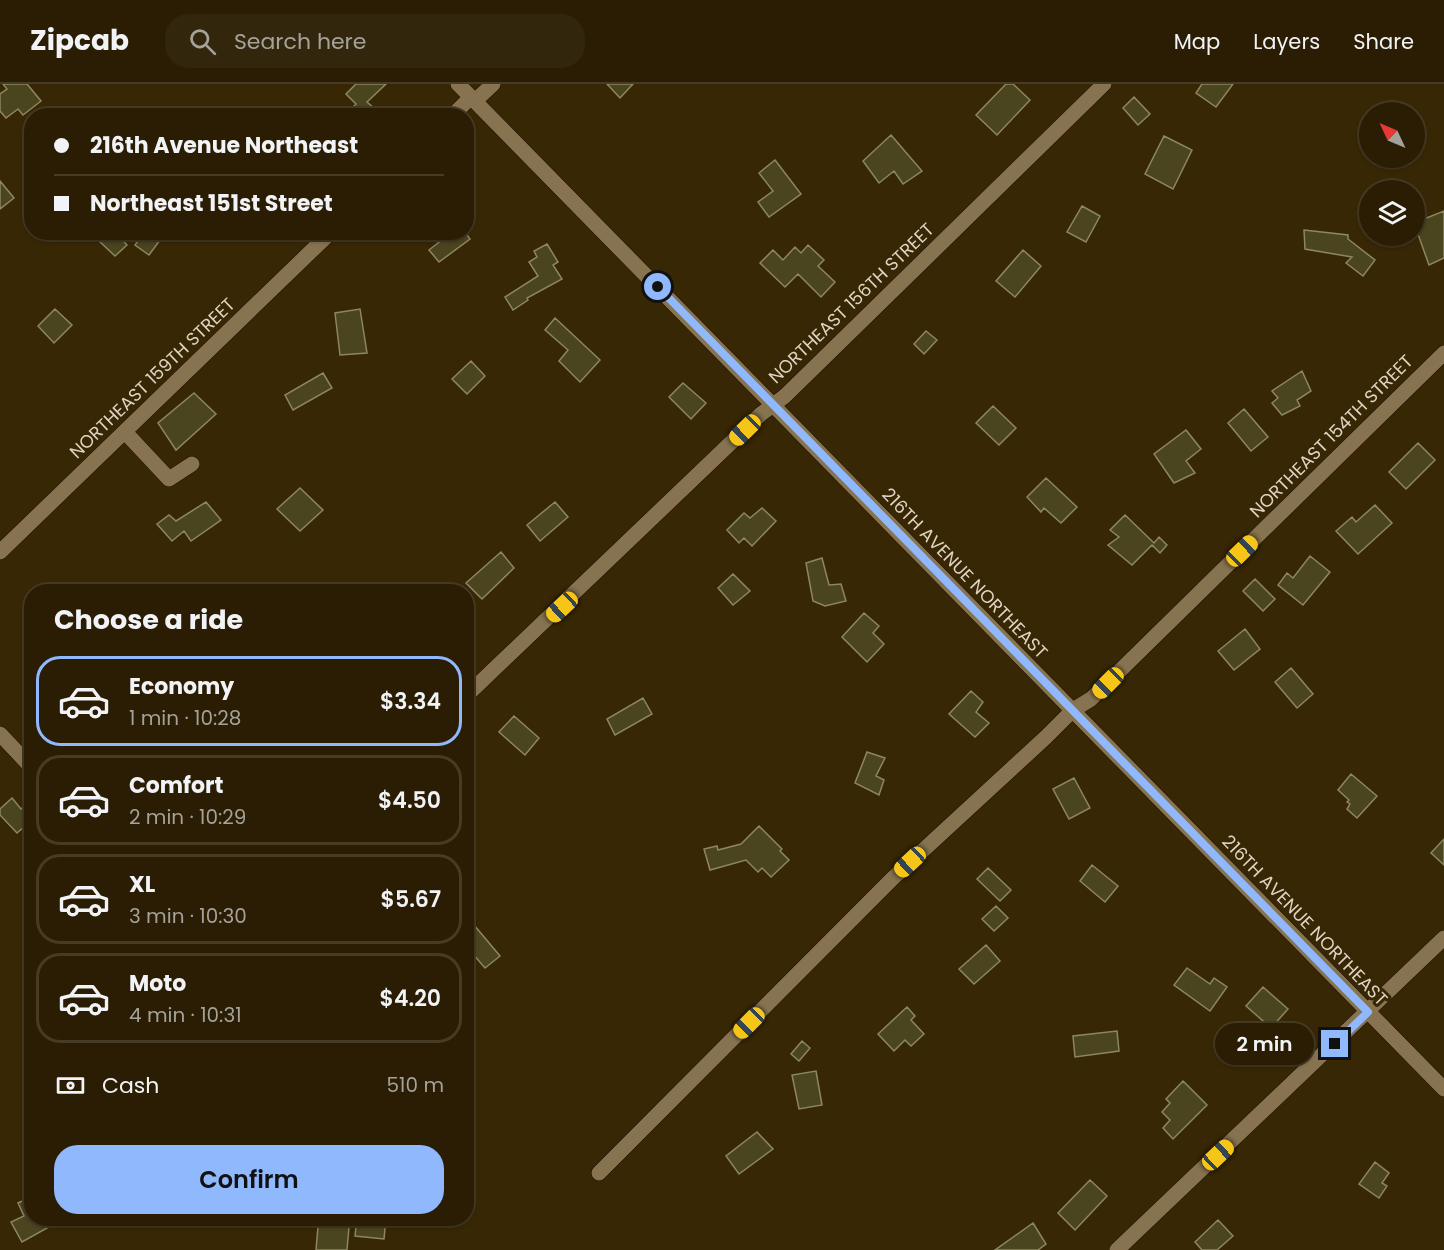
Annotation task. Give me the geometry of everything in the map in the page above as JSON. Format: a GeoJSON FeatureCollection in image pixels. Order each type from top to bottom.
{"type":"FeatureCollection","features":[{"type":"Feature","properties":{"kind":"street","name":"216TH AVENUE NORTHEAST"},"geometry":{"type":"LineString","coordinates":[[458,84],[1444,1089]]}},
{"type":"Feature","properties":{"kind":"street"},"geometry":{"type":"LineString","coordinates":[[462,108],[493,84]]}},
{"type":"Feature","properties":{"kind":"street","name":"NORTHEAST 156TH STREET"},"geometry":{"type":"LineString","coordinates":[[474,688],[785,396],[1104,84]]}},
{"type":"Feature","properties":{"kind":"street","name":"NORTHEAST 159TH STREET"},"geometry":{"type":"LineString","coordinates":[[0,552],[324,240]]}},
{"type":"Feature","properties":{"kind":"street","name":"NORTHEAST 154TH STREET"},"geometry":{"type":"LineString","coordinates":[[599,1173],[893,878],[1073,710],[1091,699],[1444,352]]}},
{"type":"Feature","properties":{"kind":"street"},"geometry":{"type":"LineString","coordinates":[[125,432],[169,479],[192,464]]}},
{"type":"Feature","properties":{"kind":"street"},"geometry":{"type":"LineString","coordinates":[[0,734],[24,760]]}},
{"type":"Feature","properties":{"kind":"street"},"geometry":{"type":"LineString","coordinates":[[1118,1250],[1444,938]]}},
{"type":"Feature","properties":{"kind":"building"},"geometry":{"type":"Polygon","coordinates":[[[3,84],[27,84],[41,101],[32,108],[24,108],[23,115],[18,109],[6,118],[0,111],[0,94],[7,89],[3,84]]]}},
{"type":"Feature","properties":{"kind":"building"},"geometry":{"type":"Polygon","coordinates":[[[356,84],[386,84],[367,102],[374,108],[352,108],[356,104],[346,94],[356,84]]]}},
{"type":"Feature","properties":{"kind":"building"},"geometry":{"type":"Polygon","coordinates":[[[607,84],[633,84],[620,98],[607,84]]]}},
{"type":"Feature","properties":{"kind":"building"},"geometry":{"type":"Polygon","coordinates":[[[1006,84],[1013,84],[1030,100],[997,135],[976,115],[1006,84]]]}},
{"type":"Feature","properties":{"kind":"building"},"geometry":{"type":"Polygon","coordinates":[[[1202,84],[1233,84],[1216,107],[1196,93],[1202,84]]]}},
{"type":"Feature","properties":{"kind":"building"},"geometry":{"type":"Polygon","coordinates":[[[1134,97],[1150,114],[1138,125],[1123,108],[1134,97]]]}},
{"type":"Feature","properties":{"kind":"building"},"geometry":{"type":"Polygon","coordinates":[[[891,135],[922,171],[903,184],[894,171],[879,183],[863,161],[891,135]]]}},
{"type":"Feature","properties":{"kind":"building"},"geometry":{"type":"Polygon","coordinates":[[[1164,136],[1192,150],[1173,189],[1145,174],[1164,136]]]}},
{"type":"Feature","properties":{"kind":"building"},"geometry":{"type":"Polygon","coordinates":[[[775,160],[801,194],[769,217],[758,202],[773,191],[759,173],[775,160]]]}},
{"type":"Feature","properties":{"kind":"building"},"geometry":{"type":"Polygon","coordinates":[[[0,181],[14,198],[0,209],[0,181]]]}},
{"type":"Feature","properties":{"kind":"building"},"geometry":{"type":"Polygon","coordinates":[[[1082,206],[1100,216],[1086,242],[1067,232],[1082,206]]]}},
{"type":"Feature","properties":{"kind":"building"},"geometry":{"type":"Polygon","coordinates":[[[1444,211],[1444,258],[1429,265],[1422,246],[1425,246],[1425,219],[1444,211]]]}},
{"type":"Feature","properties":{"kind":"building"},"geometry":{"type":"Polygon","coordinates":[[[1304,230],[1348,235],[1348,239],[1375,260],[1363,276],[1346,263],[1352,257],[1305,249],[1304,230]]]}},
{"type":"Feature","properties":{"kind":"building"},"geometry":{"type":"Polygon","coordinates":[[[98,240],[122,240],[127,245],[115,256],[98,240]]]}},
{"type":"Feature","properties":{"kind":"building"},"geometry":{"type":"Polygon","coordinates":[[[138,240],[160,240],[149,255],[135,245],[138,240]]]}},
{"type":"Feature","properties":{"kind":"building"},"geometry":{"type":"Polygon","coordinates":[[[442,240],[469,240],[439,262],[429,250],[442,240]]]}},
{"type":"Feature","properties":{"kind":"building"},"geometry":{"type":"Polygon","coordinates":[[[547,244],[558,262],[553,265],[562,279],[527,298],[528,300],[513,310],[505,297],[538,276],[529,262],[537,257],[534,251],[547,244]]]}},
{"type":"Feature","properties":{"kind":"building"},"geometry":{"type":"Polygon","coordinates":[[[808,245],[824,260],[818,266],[835,282],[821,297],[798,274],[785,287],[760,263],[773,250],[783,260],[795,247],[801,253],[808,245]]]}},
{"type":"Feature","properties":{"kind":"building"},"geometry":{"type":"Polygon","coordinates":[[[1023,250],[1041,266],[1015,297],[996,281],[1023,250]]]}},
{"type":"Feature","properties":{"kind":"building"},"geometry":{"type":"Polygon","coordinates":[[[55,309],[72,325],[54,343],[38,326],[55,309]]]}},
{"type":"Feature","properties":{"kind":"building"},"geometry":{"type":"Polygon","coordinates":[[[360,309],[367,353],[340,355],[335,313],[360,309]]]}},
{"type":"Feature","properties":{"kind":"building"},"geometry":{"type":"Polygon","coordinates":[[[555,318],[600,360],[580,382],[559,361],[568,350],[545,330],[555,318]]]}},
{"type":"Feature","properties":{"kind":"building"},"geometry":{"type":"Polygon","coordinates":[[[926,331],[937,340],[924,354],[914,344],[926,331]]]}},
{"type":"Feature","properties":{"kind":"building"},"geometry":{"type":"Polygon","coordinates":[[[471,361],[485,376],[467,394],[452,379],[471,361]]]}},
{"type":"Feature","properties":{"kind":"building"},"geometry":{"type":"Polygon","coordinates":[[[1302,371],[1311,391],[1297,400],[1300,406],[1282,415],[1272,403],[1278,398],[1272,391],[1302,371]]]}},
{"type":"Feature","properties":{"kind":"building"},"geometry":{"type":"Polygon","coordinates":[[[323,373],[332,388],[293,410],[285,395],[323,373]]]}},
{"type":"Feature","properties":{"kind":"building"},"geometry":{"type":"Polygon","coordinates":[[[683,383],[706,403],[691,419],[669,397],[683,383]]]}},
{"type":"Feature","properties":{"kind":"building"},"geometry":{"type":"Polygon","coordinates":[[[194,393],[216,414],[176,450],[158,423],[194,393]]]}},
{"type":"Feature","properties":{"kind":"building"},"geometry":{"type":"Polygon","coordinates":[[[993,406],[1016,428],[999,445],[976,423],[993,406]]]}},
{"type":"Feature","properties":{"kind":"building"},"geometry":{"type":"Polygon","coordinates":[[[1244,409],[1268,437],[1251,451],[1228,423],[1244,409]]]}},
{"type":"Feature","properties":{"kind":"building"},"geometry":{"type":"Polygon","coordinates":[[[1186,430],[1201,449],[1186,461],[1195,473],[1174,483],[1154,454],[1186,430]]]}},
{"type":"Feature","properties":{"kind":"building"},"geometry":{"type":"Polygon","coordinates":[[[1418,443],[1435,460],[1406,489],[1389,472],[1418,443]]]}},
{"type":"Feature","properties":{"kind":"building"},"geometry":{"type":"Polygon","coordinates":[[[1046,478],[1077,507],[1061,523],[1044,508],[1041,512],[1027,497],[1046,478]]]}},
{"type":"Feature","properties":{"kind":"building"},"geometry":{"type":"Polygon","coordinates":[[[300,488],[323,510],[300,531],[277,509],[300,488]]]}},
{"type":"Feature","properties":{"kind":"building"},"geometry":{"type":"Polygon","coordinates":[[[206,502],[221,520],[191,541],[184,531],[172,541],[157,524],[169,515],[176,521],[206,502]]]}},
{"type":"Feature","properties":{"kind":"building"},"geometry":{"type":"Polygon","coordinates":[[[555,502],[568,517],[540,541],[527,525],[555,502]]]}},
{"type":"Feature","properties":{"kind":"building"},"geometry":{"type":"Polygon","coordinates":[[[1375,505],[1392,523],[1358,554],[1336,531],[1352,517],[1356,522],[1375,505]]]}},
{"type":"Feature","properties":{"kind":"building"},"geometry":{"type":"Polygon","coordinates":[[[762,508],[776,521],[752,546],[744,538],[739,543],[727,530],[744,513],[750,518],[762,508]]]}},
{"type":"Feature","properties":{"kind":"building"},"geometry":{"type":"Polygon","coordinates":[[[1125,515],[1154,543],[1159,537],[1167,545],[1160,553],[1152,545],[1132,565],[1108,545],[1119,537],[1110,530],[1125,515]]]}},
{"type":"Feature","properties":{"kind":"building"},"geometry":{"type":"Polygon","coordinates":[[[501,552],[514,568],[482,599],[474,591],[474,584],[466,583],[501,552]]]}},
{"type":"Feature","properties":{"kind":"building"},"geometry":{"type":"Polygon","coordinates":[[[1310,556],[1330,572],[1303,605],[1278,585],[1287,573],[1293,578],[1310,556]]]}},
{"type":"Feature","properties":{"kind":"building"},"geometry":{"type":"Polygon","coordinates":[[[822,558],[829,585],[841,584],[846,601],[825,606],[813,601],[806,563],[822,558]]]}},
{"type":"Feature","properties":{"kind":"building"},"geometry":{"type":"Polygon","coordinates":[[[733,574],[750,591],[733,605],[718,588],[733,574]]]}},
{"type":"Feature","properties":{"kind":"building"},"geometry":{"type":"Polygon","coordinates":[[[1255,579],[1275,599],[1263,611],[1243,591],[1255,579]]]}},
{"type":"Feature","properties":{"kind":"building"},"geometry":{"type":"Polygon","coordinates":[[[864,613],[879,626],[873,633],[884,644],[867,662],[842,637],[864,613]]]}},
{"type":"Feature","properties":{"kind":"building"},"geometry":{"type":"Polygon","coordinates":[[[1245,629],[1260,649],[1234,670],[1218,651],[1245,629]]]}},
{"type":"Feature","properties":{"kind":"building"},"geometry":{"type":"Polygon","coordinates":[[[1291,668],[1313,694],[1297,708],[1275,682],[1291,668]]]}},
{"type":"Feature","properties":{"kind":"building"},"geometry":{"type":"Polygon","coordinates":[[[971,691],[983,702],[976,712],[989,723],[975,737],[949,714],[971,691]]]}},
{"type":"Feature","properties":{"kind":"building"},"geometry":{"type":"Polygon","coordinates":[[[643,698],[652,714],[615,735],[607,719],[643,698]]]}},
{"type":"Feature","properties":{"kind":"building"},"geometry":{"type":"Polygon","coordinates":[[[514,716],[539,738],[525,755],[499,732],[514,716]]]}},
{"type":"Feature","properties":{"kind":"building"},"geometry":{"type":"Polygon","coordinates":[[[867,752],[885,758],[876,776],[884,780],[879,795],[855,783],[867,752]]]}},
{"type":"Feature","properties":{"kind":"building"},"geometry":{"type":"Polygon","coordinates":[[[1351,774],[1377,796],[1357,818],[1347,809],[1350,804],[1347,802],[1349,800],[1338,790],[1351,774]]]}},
{"type":"Feature","properties":{"kind":"building"},"geometry":{"type":"Polygon","coordinates":[[[1074,778],[1090,808],[1069,819],[1053,789],[1074,778]]]}},
{"type":"Feature","properties":{"kind":"building"},"geometry":{"type":"Polygon","coordinates":[[[12,798],[21,809],[24,806],[24,827],[17,833],[0,815],[0,809],[12,798]]]}},
{"type":"Feature","properties":{"kind":"building"},"geometry":{"type":"Polygon","coordinates":[[[759,826],[782,849],[780,851],[789,860],[771,877],[762,868],[758,872],[746,860],[710,870],[704,849],[717,846],[718,850],[741,844],[759,826]]]}},
{"type":"Feature","properties":{"kind":"building"},"geometry":{"type":"Polygon","coordinates":[[[1444,839],[1444,865],[1431,853],[1444,839]]]}},
{"type":"Feature","properties":{"kind":"building"},"geometry":{"type":"Polygon","coordinates":[[[1092,865],[1118,886],[1105,902],[1080,881],[1092,865]]]}},
{"type":"Feature","properties":{"kind":"building"},"geometry":{"type":"Polygon","coordinates":[[[988,868],[1011,890],[1000,901],[977,879],[988,868]]]}},
{"type":"Feature","properties":{"kind":"building"},"geometry":{"type":"Polygon","coordinates":[[[996,906],[1008,918],[994,931],[982,919],[996,906]]]}},
{"type":"Feature","properties":{"kind":"building"},"geometry":{"type":"Polygon","coordinates":[[[474,925],[500,956],[485,968],[474,955],[474,925]]]}},
{"type":"Feature","properties":{"kind":"building"},"geometry":{"type":"Polygon","coordinates":[[[986,945],[1000,961],[974,984],[959,969],[986,945]]]}},
{"type":"Feature","properties":{"kind":"building"},"geometry":{"type":"Polygon","coordinates":[[[1187,968],[1210,984],[1214,978],[1227,987],[1210,1011],[1174,985],[1187,968]]]}},
{"type":"Feature","properties":{"kind":"building"},"geometry":{"type":"Polygon","coordinates":[[[1263,987],[1288,1009],[1271,1028],[1246,1006],[1263,987]]]}},
{"type":"Feature","properties":{"kind":"building"},"geometry":{"type":"Polygon","coordinates":[[[907,1007],[915,1016],[911,1020],[924,1034],[911,1046],[905,1040],[894,1051],[878,1034],[907,1007]]]}},
{"type":"Feature","properties":{"kind":"building"},"geometry":{"type":"Polygon","coordinates":[[[1117,1031],[1119,1051],[1075,1057],[1073,1036],[1117,1031]]]}},
{"type":"Feature","properties":{"kind":"building"},"geometry":{"type":"Polygon","coordinates":[[[802,1041],[810,1048],[799,1061],[791,1054],[802,1041]]]}},
{"type":"Feature","properties":{"kind":"building"},"geometry":{"type":"Polygon","coordinates":[[[816,1071],[822,1105],[799,1109],[792,1075],[816,1071]]]}},
{"type":"Feature","properties":{"kind":"building"},"geometry":{"type":"Polygon","coordinates":[[[1183,1081],[1207,1105],[1173,1139],[1163,1128],[1170,1120],[1162,1112],[1170,1103],[1166,1099],[1183,1081]]]}},
{"type":"Feature","properties":{"kind":"building"},"geometry":{"type":"Polygon","coordinates":[[[757,1132],[773,1149],[739,1174],[726,1156],[757,1132]]]}},
{"type":"Feature","properties":{"kind":"building"},"geometry":{"type":"Polygon","coordinates":[[[1375,1162],[1389,1173],[1382,1183],[1387,1186],[1379,1198],[1359,1184],[1375,1162]]]}},
{"type":"Feature","properties":{"kind":"building"},"geometry":{"type":"Polygon","coordinates":[[[1090,1180],[1107,1196],[1075,1230],[1058,1213],[1090,1180]]]}},
{"type":"Feature","properties":{"kind":"building"},"geometry":{"type":"Polygon","coordinates":[[[24,1200],[24,1216],[18,1203],[24,1200]]]}},
{"type":"Feature","properties":{"kind":"building"},"geometry":{"type":"Polygon","coordinates":[[[24,1216],[24,1226],[51,1226],[22,1242],[11,1222],[24,1216]]]}},
{"type":"Feature","properties":{"kind":"building"},"geometry":{"type":"Polygon","coordinates":[[[1218,1220],[1233,1236],[1217,1250],[1202,1250],[1195,1242],[1218,1220]]]}},
{"type":"Feature","properties":{"kind":"building"},"geometry":{"type":"Polygon","coordinates":[[[1033,1223],[1046,1244],[1038,1250],[995,1250],[1033,1223]]]}},
{"type":"Feature","properties":{"kind":"building"},"geometry":{"type":"Polygon","coordinates":[[[356,1226],[385,1226],[384,1239],[355,1236],[356,1226]]]}},
{"type":"Feature","properties":{"kind":"building"},"geometry":{"type":"Polygon","coordinates":[[[318,1227],[349,1227],[347,1250],[316,1250],[318,1227]]]}},
{"type":"Feature","properties":{"kind":"route"},"geometry":{"type":"LineString","coordinates":[[658,287],[1368,1012],[1335,1044]]}}]}
